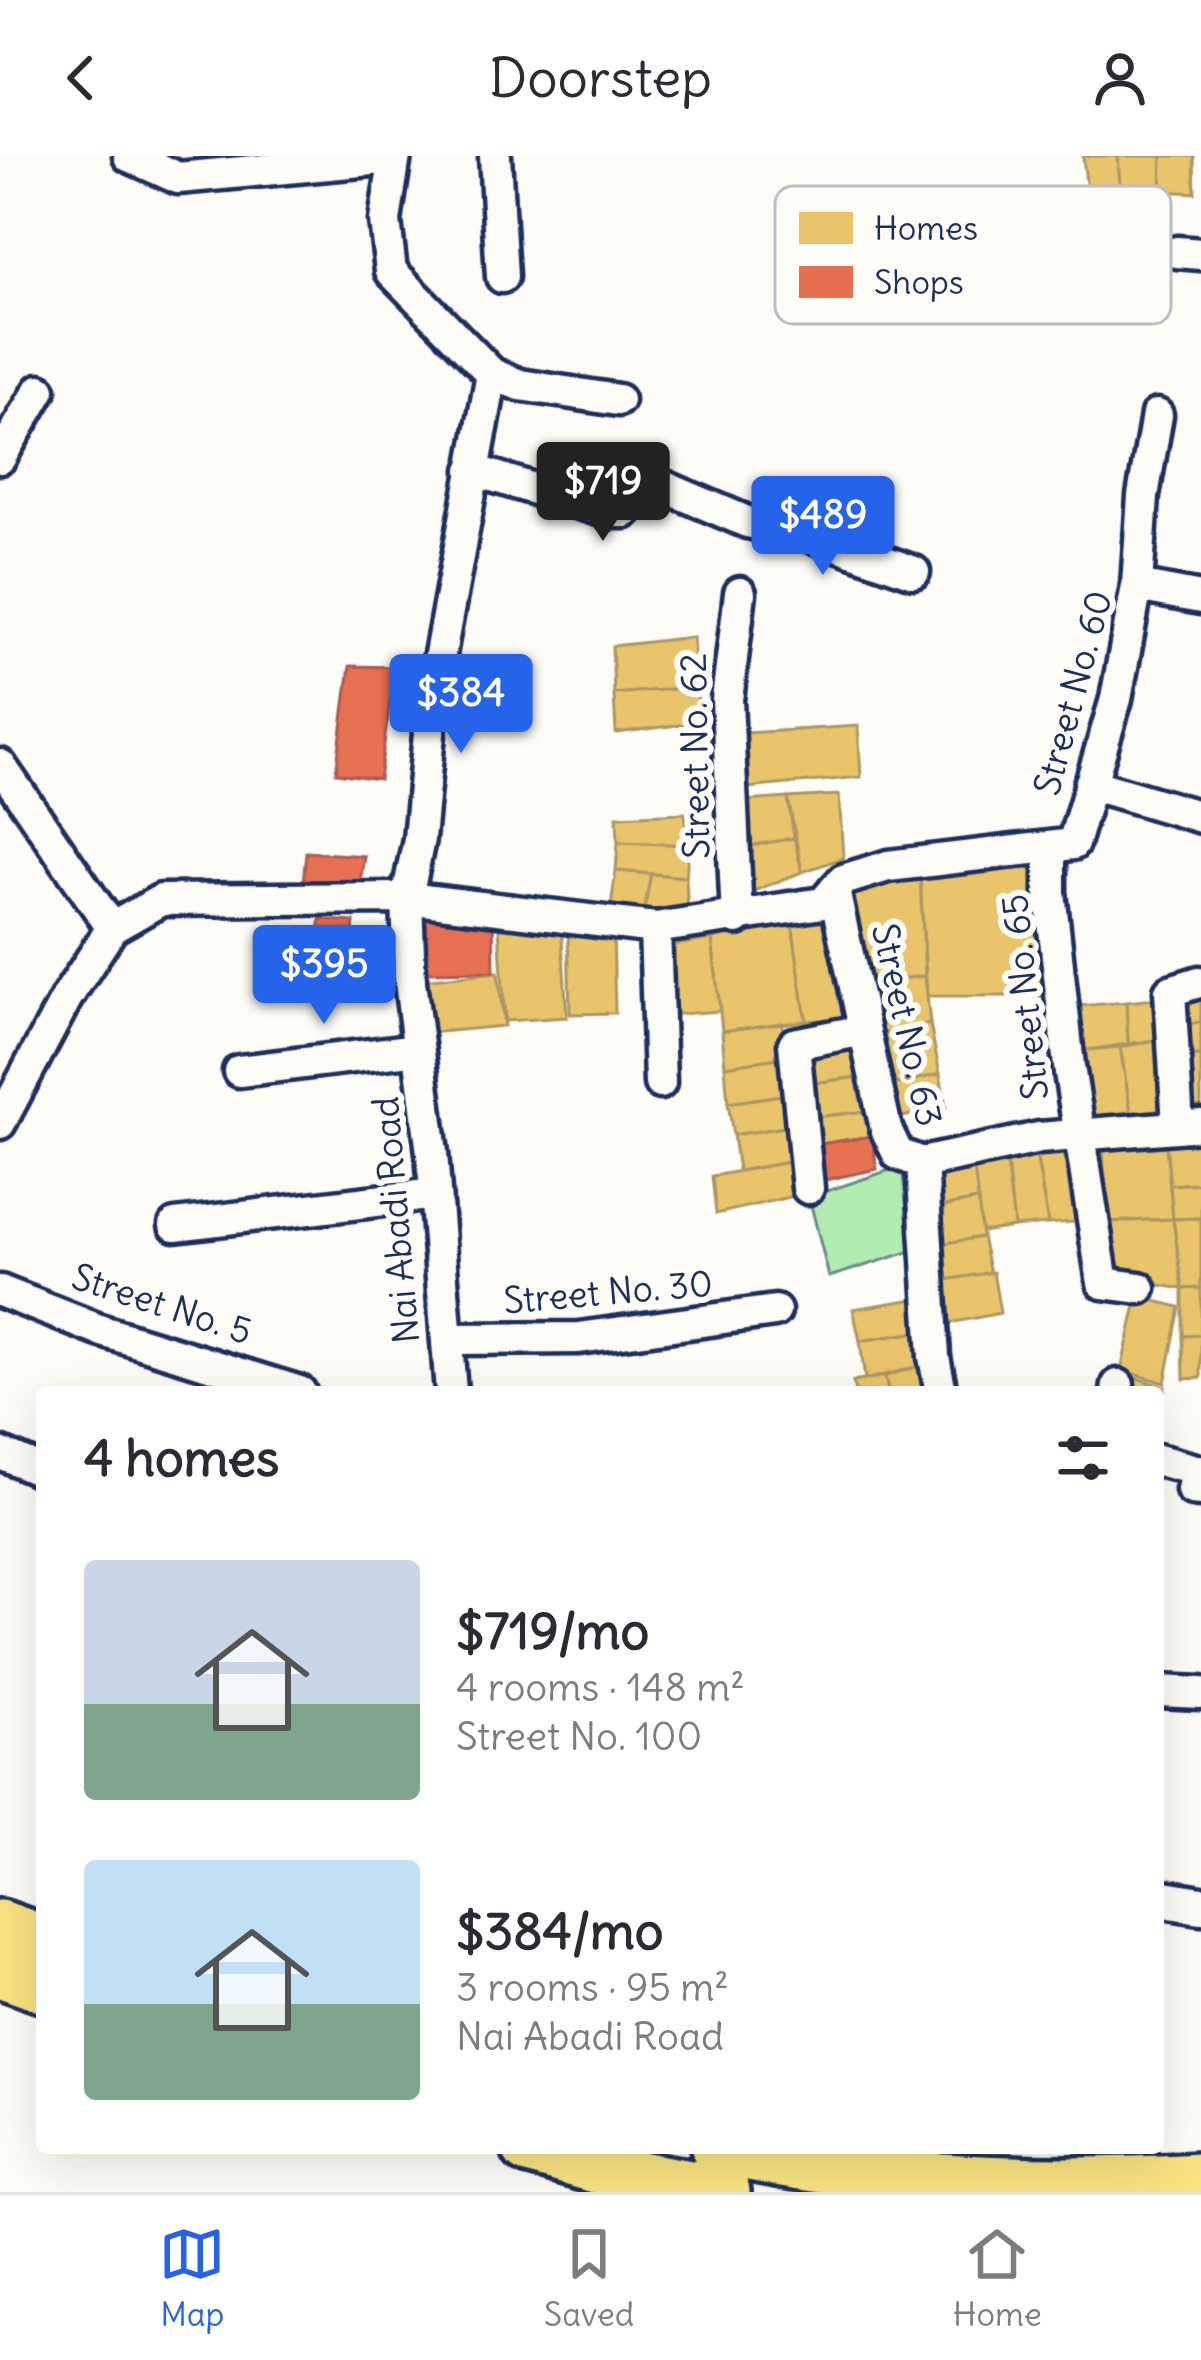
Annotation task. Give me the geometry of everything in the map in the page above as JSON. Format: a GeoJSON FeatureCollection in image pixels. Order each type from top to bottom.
{"type":"FeatureCollection","features":[{"type":"Feature","properties":{"kind":"highway"},"geometry":{"type":"LineString","coordinates":[[0,1926],[36,1939]]}},
{"type":"Feature","properties":{"kind":"highway"},"geometry":{"type":"LineString","coordinates":[[0,1971],[36,1984]]}},
{"type":"Feature","properties":{"kind":"highway"},"geometry":{"type":"LineString","coordinates":[[549,2154],[617,2173],[724,2192]]}},
{"type":"Feature","properties":{"kind":"highway"},"geometry":{"type":"LineString","coordinates":[[745,2154],[795,2165],[1008,2181],[1201,2179]]}},
{"type":"Feature","properties":{"kind":"street"},"geometry":{"type":"LineString","coordinates":[[129,156],[178,178],[394,157],[385,221],[391,271],[492,374],[520,386],[618,400]]}},
{"type":"Feature","properties":{"kind":"street"},"geometry":{"type":"LineString","coordinates":[[495,156],[502,277]]}},
{"type":"Feature","properties":{"kind":"street","name":"Nai Abadi Road"},"geometry":{"type":"LineString","coordinates":[[451,1386],[407,898],[419,839],[433,692],[492,374]]}},
{"type":"Feature","properties":{"kind":"street"},"geometry":{"type":"LineString","coordinates":[[0,458],[40,390]]}},
{"type":"Feature","properties":{"kind":"street"},"geometry":{"type":"LineString","coordinates":[[1137,586],[1143,496],[1157,415]]}},
{"type":"Feature","properties":{"kind":"street"},"geometry":{"type":"LineString","coordinates":[[473,470],[608,512],[625,512],[647,487],[664,487],[747,522],[800,532],[914,572]]}},
{"type":"Feature","properties":{"kind":"street","name":"Street No. 60"},"geometry":{"type":"LineString","coordinates":[[112,928],[161,900],[407,898],[655,928],[823,903],[843,880],[888,866],[1073,844],[1116,699],[1137,586],[1201,598]]}},
{"type":"Feature","properties":{"kind":"street","name":"Street No. 62"},"geometry":{"type":"LineString","coordinates":[[737,919],[727,700],[740,592]]}},
{"type":"Feature","properties":{"kind":"street"},"geometry":{"type":"LineString","coordinates":[[0,765],[112,928],[67,997],[0,1124]]}},
{"type":"Feature","properties":{"kind":"street"},"geometry":{"type":"LineString","coordinates":[[1090,784],[1201,817]]}},
{"type":"Feature","properties":{"kind":"street","name":"Street No. 65"},"geometry":{"type":"LineString","coordinates":[[1050,850],[1050,892],[1103,1282],[1140,1288]]}},
{"type":"Feature","properties":{"kind":"street","name":"Street No. 63"},"geometry":{"type":"LineString","coordinates":[[834,890],[886,1129],[898,1154],[922,1163]]}},
{"type":"Feature","properties":{"kind":"street"},"geometry":{"type":"LineString","coordinates":[[655,928],[660,1083]]}},
{"type":"Feature","properties":{"kind":"street"},"geometry":{"type":"LineString","coordinates":[[940,1386],[922,1163],[1039,1138],[1189,1126],[1170,991],[1199,982]]}},
{"type":"Feature","properties":{"kind":"street"},"geometry":{"type":"LineString","coordinates":[[808,1188],[794,1044],[864,1030]]}},
{"type":"Feature","properties":{"kind":"street"},"geometry":{"type":"LineString","coordinates":[[239,1071],[418,1049]]}},
{"type":"Feature","properties":{"kind":"street"},"geometry":{"type":"LineString","coordinates":[[175,1225],[435,1194]]}},
{"type":"Feature","properties":{"kind":"street","name":"Street No. 5"},"geometry":{"type":"LineString","coordinates":[[0,1291],[99,1330],[280,1386]]}},
{"type":"Feature","properties":{"kind":"street","name":"Street No. 30"},"geometry":{"type":"LineString","coordinates":[[447,1339],[579,1338],[775,1311]]}},
{"type":"Feature","properties":{"kind":"street"},"geometry":{"type":"LineString","coordinates":[[0,1453],[36,1468]]}},
{"type":"Feature","properties":{"kind":"street"},"geometry":{"type":"LineString","coordinates":[[1164,1462],[1196,1470],[1192,1490],[1201,1491]]}},
{"type":"Feature","properties":{"kind":"street"},"geometry":{"type":"LineString","coordinates":[[1164,1690],[1201,1693]]}},
{"type":"Feature","properties":{"kind":"street"},"geometry":{"type":"LineString","coordinates":[[1164,1899],[1201,1905]]}},
{"type":"Feature","properties":{"kind":"green space"},"geometry":{"type":"Polygon","coordinates":[[[902,1166],[912,1251],[829,1277],[809,1197],[902,1166]]]}},
{"type":"Feature","properties":{"kind":"building: Homes"},"geometry":{"type":"Polygon","coordinates":[[[1083,156],[1118,156],[1120,186],[1086,186],[1083,156]]]}},
{"type":"Feature","properties":{"kind":"building: Homes"},"geometry":{"type":"Polygon","coordinates":[[[1118,156],[1162,156],[1161,186],[1120,186],[1118,156]]]}},
{"type":"Feature","properties":{"kind":"building: Homes"},"geometry":{"type":"Polygon","coordinates":[[[1162,156],[1194,156],[1195,193],[1161,186],[1162,156]]]}},
{"type":"Feature","properties":{"kind":"building: Homes"},"geometry":{"type":"Polygon","coordinates":[[[693,637],[696,687],[614,694],[612,646],[693,637]]]}},
{"type":"Feature","properties":{"kind":"building: Homes"},"geometry":{"type":"Polygon","coordinates":[[[696,687],[701,722],[616,733],[614,694],[696,687]]]}},
{"type":"Feature","properties":{"kind":"building: Homes"},"geometry":{"type":"Polygon","coordinates":[[[858,726],[861,777],[746,788],[747,733],[858,726]]]}},
{"type":"Feature","properties":{"kind":"building: Homes"},"geometry":{"type":"Polygon","coordinates":[[[839,795],[843,858],[802,872],[788,798],[839,795]]]}},
{"type":"Feature","properties":{"kind":"building: Homes"},"geometry":{"type":"Polygon","coordinates":[[[788,798],[794,838],[723,851],[720,803],[788,798]]]}},
{"type":"Feature","properties":{"kind":"building: Homes"},"geometry":{"type":"Polygon","coordinates":[[[685,813],[689,845],[618,842],[617,816],[685,813]]]}},
{"type":"Feature","properties":{"kind":"building: Homes"},"geometry":{"type":"Polygon","coordinates":[[[794,838],[802,872],[723,903],[723,851],[794,838]]]}},
{"type":"Feature","properties":{"kind":"building: Homes"},"geometry":{"type":"Polygon","coordinates":[[[618,842],[689,845],[686,877],[616,871],[618,842]]]}},
{"type":"Feature","properties":{"kind":"building: Homes"},"geometry":{"type":"Polygon","coordinates":[[[1041,867],[1052,996],[927,996],[920,876],[1041,867]]]}},
{"type":"Feature","properties":{"kind":"building: Homes"},"geometry":{"type":"Polygon","coordinates":[[[616,871],[651,874],[642,921],[609,920],[616,871]]]}},
{"type":"Feature","properties":{"kind":"building: Homes"},"geometry":{"type":"Polygon","coordinates":[[[651,874],[686,877],[688,920],[642,921],[651,874]]]}},
{"type":"Feature","properties":{"kind":"building: Homes"},"geometry":{"type":"Polygon","coordinates":[[[920,876],[925,976],[865,984],[850,886],[920,876]]]}},
{"type":"Feature","properties":{"kind":"building: Homes"},"geometry":{"type":"Polygon","coordinates":[[[832,919],[852,1017],[806,1021],[792,924],[832,919]]]}},
{"type":"Feature","properties":{"kind":"building: Homes"},"geometry":{"type":"Polygon","coordinates":[[[561,923],[567,1017],[505,1021],[499,927],[561,923]]]}},
{"type":"Feature","properties":{"kind":"building: Homes"},"geometry":{"type":"Polygon","coordinates":[[[792,924],[806,1021],[722,1031],[712,939],[792,924]]]}},
{"type":"Feature","properties":{"kind":"building: Homes"},"geometry":{"type":"Polygon","coordinates":[[[568,930],[613,930],[615,1013],[570,1014],[568,930]]]}},
{"type":"Feature","properties":{"kind":"building: Homes"},"geometry":{"type":"Polygon","coordinates":[[[712,939],[720,1011],[669,1015],[663,947],[712,939]]]}},
{"type":"Feature","properties":{"kind":"building: Homes"},"geometry":{"type":"Polygon","coordinates":[[[498,972],[504,1026],[427,1033],[421,980],[498,972]]]}},
{"type":"Feature","properties":{"kind":"building: Homes"},"geometry":{"type":"Polygon","coordinates":[[[925,976],[930,1024],[873,1036],[865,984],[925,976]]]}},
{"type":"Feature","properties":{"kind":"building: Homes"},"geometry":{"type":"Polygon","coordinates":[[[1201,987],[1201,1022],[1176,1027],[1173,996],[1201,987]]]}},
{"type":"Feature","properties":{"kind":"building: Homes"},"geometry":{"type":"Polygon","coordinates":[[[1162,998],[1163,1039],[1128,1044],[1126,1002],[1162,998]]]}},
{"type":"Feature","properties":{"kind":"building: Homes"},"geometry":{"type":"Polygon","coordinates":[[[1126,1002],[1128,1044],[1080,1051],[1077,1006],[1126,1002]]]}},
{"type":"Feature","properties":{"kind":"building: Homes"},"geometry":{"type":"Polygon","coordinates":[[[1201,1022],[1201,1056],[1178,1058],[1176,1027],[1201,1022]]]}},
{"type":"Feature","properties":{"kind":"building: Homes"},"geometry":{"type":"Polygon","coordinates":[[[782,1023],[785,1057],[725,1066],[722,1031],[782,1023]]]}},
{"type":"Feature","properties":{"kind":"building: Homes"},"geometry":{"type":"Polygon","coordinates":[[[930,1024],[940,1074],[885,1087],[873,1036],[930,1024]]]}},
{"type":"Feature","properties":{"kind":"building: Homes"},"geometry":{"type":"Polygon","coordinates":[[[1163,1039],[1170,1112],[1132,1119],[1120,1047],[1163,1039]]]}},
{"type":"Feature","properties":{"kind":"building: Homes"},"geometry":{"type":"Polygon","coordinates":[[[855,1042],[859,1077],[806,1084],[803,1050],[855,1042]]]}},
{"type":"Feature","properties":{"kind":"building: Homes"},"geometry":{"type":"Polygon","coordinates":[[[1120,1047],[1132,1119],[1084,1123],[1080,1051],[1120,1047]]]}},
{"type":"Feature","properties":{"kind":"building: Homes"},"geometry":{"type":"Polygon","coordinates":[[[1201,1056],[1201,1108],[1186,1110],[1178,1058],[1201,1056]]]}},
{"type":"Feature","properties":{"kind":"building: Homes"},"geometry":{"type":"Polygon","coordinates":[[[785,1057],[789,1094],[728,1103],[725,1066],[785,1057]]]}},
{"type":"Feature","properties":{"kind":"building: Homes"},"geometry":{"type":"Polygon","coordinates":[[[940,1074],[946,1107],[894,1119],[885,1087],[940,1074]]]}},
{"type":"Feature","properties":{"kind":"building: Homes"},"geometry":{"type":"Polygon","coordinates":[[[859,1077],[868,1111],[808,1118],[806,1084],[859,1077]]]}},
{"type":"Feature","properties":{"kind":"building: Homes"},"geometry":{"type":"Polygon","coordinates":[[[789,1094],[792,1126],[733,1135],[728,1103],[789,1094]]]}},
{"type":"Feature","properties":{"kind":"building: Homes"},"geometry":{"type":"Polygon","coordinates":[[[868,1111],[872,1136],[813,1145],[808,1118],[868,1111]]]}},
{"type":"Feature","properties":{"kind":"building: Homes"},"geometry":{"type":"Polygon","coordinates":[[[792,1126],[795,1161],[738,1171],[733,1135],[792,1126]]]}},
{"type":"Feature","properties":{"kind":"building: Homes"},"geometry":{"type":"Polygon","coordinates":[[[1201,1141],[1201,1183],[1170,1185],[1166,1145],[1201,1141]]]}},
{"type":"Feature","properties":{"kind":"building: Homes"},"geometry":{"type":"Polygon","coordinates":[[[1103,1145],[1166,1145],[1173,1219],[1107,1222],[1103,1145]]]}},
{"type":"Feature","properties":{"kind":"building: Homes"},"geometry":{"type":"Polygon","coordinates":[[[1073,1147],[1086,1221],[1048,1224],[1036,1154],[1073,1147]]]}},
{"type":"Feature","properties":{"kind":"building: Homes"},"geometry":{"type":"Polygon","coordinates":[[[1036,1154],[1048,1224],[1014,1227],[1006,1156],[1036,1154]]]}},
{"type":"Feature","properties":{"kind":"building: Homes"},"geometry":{"type":"Polygon","coordinates":[[[1006,1156],[1014,1227],[981,1232],[973,1161],[1006,1156]]]}},
{"type":"Feature","properties":{"kind":"building: Homes"},"geometry":{"type":"Polygon","coordinates":[[[795,1161],[798,1195],[716,1214],[712,1176],[795,1161]]]}},
{"type":"Feature","properties":{"kind":"building: Homes"},"geometry":{"type":"Polygon","coordinates":[[[973,1161],[978,1200],[936,1208],[932,1169],[973,1161]]]}},
{"type":"Feature","properties":{"kind":"building: Homes"},"geometry":{"type":"Polygon","coordinates":[[[1201,1183],[1201,1218],[1173,1219],[1170,1185],[1201,1183]]]}},
{"type":"Feature","properties":{"kind":"building: Homes"},"geometry":{"type":"Polygon","coordinates":[[[978,1200],[982,1237],[940,1244],[936,1208],[978,1200]]]}},
{"type":"Feature","properties":{"kind":"building: Homes"},"geometry":{"type":"Polygon","coordinates":[[[1201,1218],[1201,1288],[1183,1289],[1173,1219],[1201,1218]]]}},
{"type":"Feature","properties":{"kind":"building: Homes"},"geometry":{"type":"Polygon","coordinates":[[[1173,1219],[1183,1289],[1112,1277],[1107,1222],[1173,1219]]]}},
{"type":"Feature","properties":{"kind":"building: Homes"},"geometry":{"type":"Polygon","coordinates":[[[982,1237],[990,1273],[941,1281],[940,1244],[982,1237]]]}},
{"type":"Feature","properties":{"kind":"building: Homes"},"geometry":{"type":"Polygon","coordinates":[[[993,1272],[1000,1313],[945,1324],[941,1281],[993,1272]]]}},
{"type":"Feature","properties":{"kind":"building: Homes"},"geometry":{"type":"Polygon","coordinates":[[[1201,1288],[1201,1335],[1183,1336],[1183,1289],[1201,1288]]]}},
{"type":"Feature","properties":{"kind":"building: Homes"},"geometry":{"type":"Polygon","coordinates":[[[1138,1297],[1180,1307],[1165,1383],[1121,1370],[1138,1297]]]}},
{"type":"Feature","properties":{"kind":"building: Homes"},"geometry":{"type":"Polygon","coordinates":[[[915,1299],[919,1332],[860,1341],[853,1309],[915,1299]]]}},
{"type":"Feature","properties":{"kind":"building: Homes"},"geometry":{"type":"Polygon","coordinates":[[[919,1332],[924,1365],[865,1380],[860,1341],[919,1332]]]}},
{"type":"Feature","properties":{"kind":"building: Homes"},"geometry":{"type":"Polygon","coordinates":[[[1201,1335],[1201,1378],[1184,1379],[1183,1336],[1201,1335]]]}},
{"type":"Feature","properties":{"kind":"building: Homes"},"geometry":{"type":"Polygon","coordinates":[[[924,1365],[928,1386],[887,1386],[885,1376],[924,1365]]]}},
{"type":"Feature","properties":{"kind":"building: Homes"},"geometry":{"type":"Polygon","coordinates":[[[885,1376],[887,1386],[854,1386],[853,1382],[885,1376]]]}},
{"type":"Feature","properties":{"kind":"building: Homes"},"geometry":{"type":"Polygon","coordinates":[[[1133,1377],[1162,1386],[1131,1386],[1133,1377]]]}},
{"type":"Feature","properties":{"kind":"building: Shops"},"geometry":{"type":"Polygon","coordinates":[[[350,666],[395,667],[379,779],[336,773],[350,666]]]}},
{"type":"Feature","properties":{"kind":"building: Shops"},"geometry":{"type":"Polygon","coordinates":[[[306,852],[364,856],[358,898],[302,893],[306,852]]]}},
{"type":"Feature","properties":{"kind":"building: Shops"},"geometry":{"type":"Polygon","coordinates":[[[493,915],[494,971],[421,972],[420,916],[493,915]]]}},
{"type":"Feature","properties":{"kind":"building: Shops"},"geometry":{"type":"Polygon","coordinates":[[[320,919],[354,922],[352,948],[319,949],[320,919]]]}},
{"type":"Feature","properties":{"kind":"building: Shops"},"geometry":{"type":"Polygon","coordinates":[[[872,1136],[877,1169],[816,1182],[813,1145],[872,1136]]]}}]}
